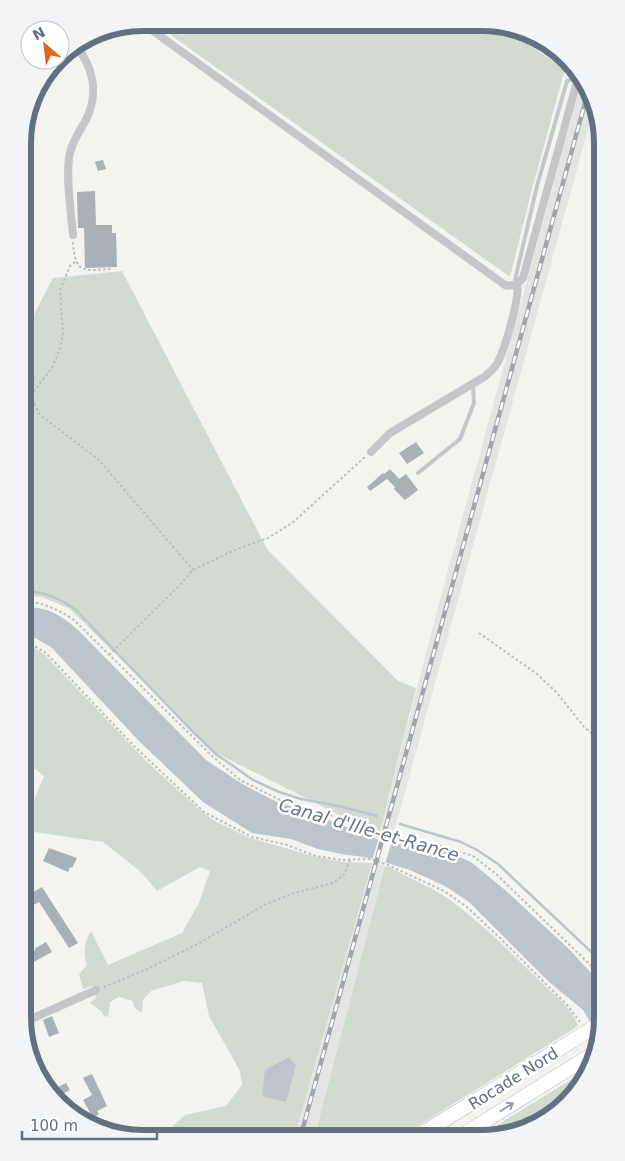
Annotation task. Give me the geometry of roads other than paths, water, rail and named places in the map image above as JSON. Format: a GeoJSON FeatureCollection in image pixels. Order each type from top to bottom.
{"type":"FeatureCollection","features":[{"type":"Feature","properties":{"kind":"highway","name":"Rocade Nord"},"geometry":{"type":"LineString","coordinates":[[429,1130],[594,1027]]}},
{"type":"Feature","properties":{"kind":"highway","name":"Rocade Nord"},"geometry":{"type":"LineString","coordinates":[[471,1130],[586,1058]]}},
{"type":"Feature","properties":{"kind":"street"},"geometry":{"type":"LineString","coordinates":[[153,31],[505,285],[509,286],[517,284],[523,278],[576,84]]}},
{"type":"Feature","properties":{"kind":"street"},"geometry":{"type":"LineString","coordinates":[[73,235],[68,172],[69,160],[71,150],[91,105],[94,90],[88,63],[80,51]]}},
{"type":"Feature","properties":{"kind":"street"},"geometry":{"type":"LineString","coordinates":[[371,452],[390,433],[489,373],[499,359],[515,308],[517,284]]}},
{"type":"Feature","properties":{"kind":"street"},"geometry":{"type":"LineString","coordinates":[[31,1019],[96,990]]}},
{"type":"Feature","properties":{"kind":"lane"},"geometry":{"type":"LineString","coordinates":[[418,473],[460,439],[474,403],[473,383]]}},
{"type":"Feature","properties":{"kind":"waterway","name":"Canal d'Ille-et-Rance"},"geometry":{"type":"LineString","coordinates":[[31,591],[53,597],[76,610],[217,755],[253,780],[279,792],[301,799],[377,816]]}},
{"type":"Feature","properties":{"kind":"waterway","name":"Canal d'Ille-et-Rance"},"geometry":{"type":"LineString","coordinates":[[400,824],[461,842],[498,864],[594,954]]}},
{"type":"Feature","properties":{"kind":"railway"},"geometry":{"type":"LineString","coordinates":[[302,1130],[585,102]]}}]}
